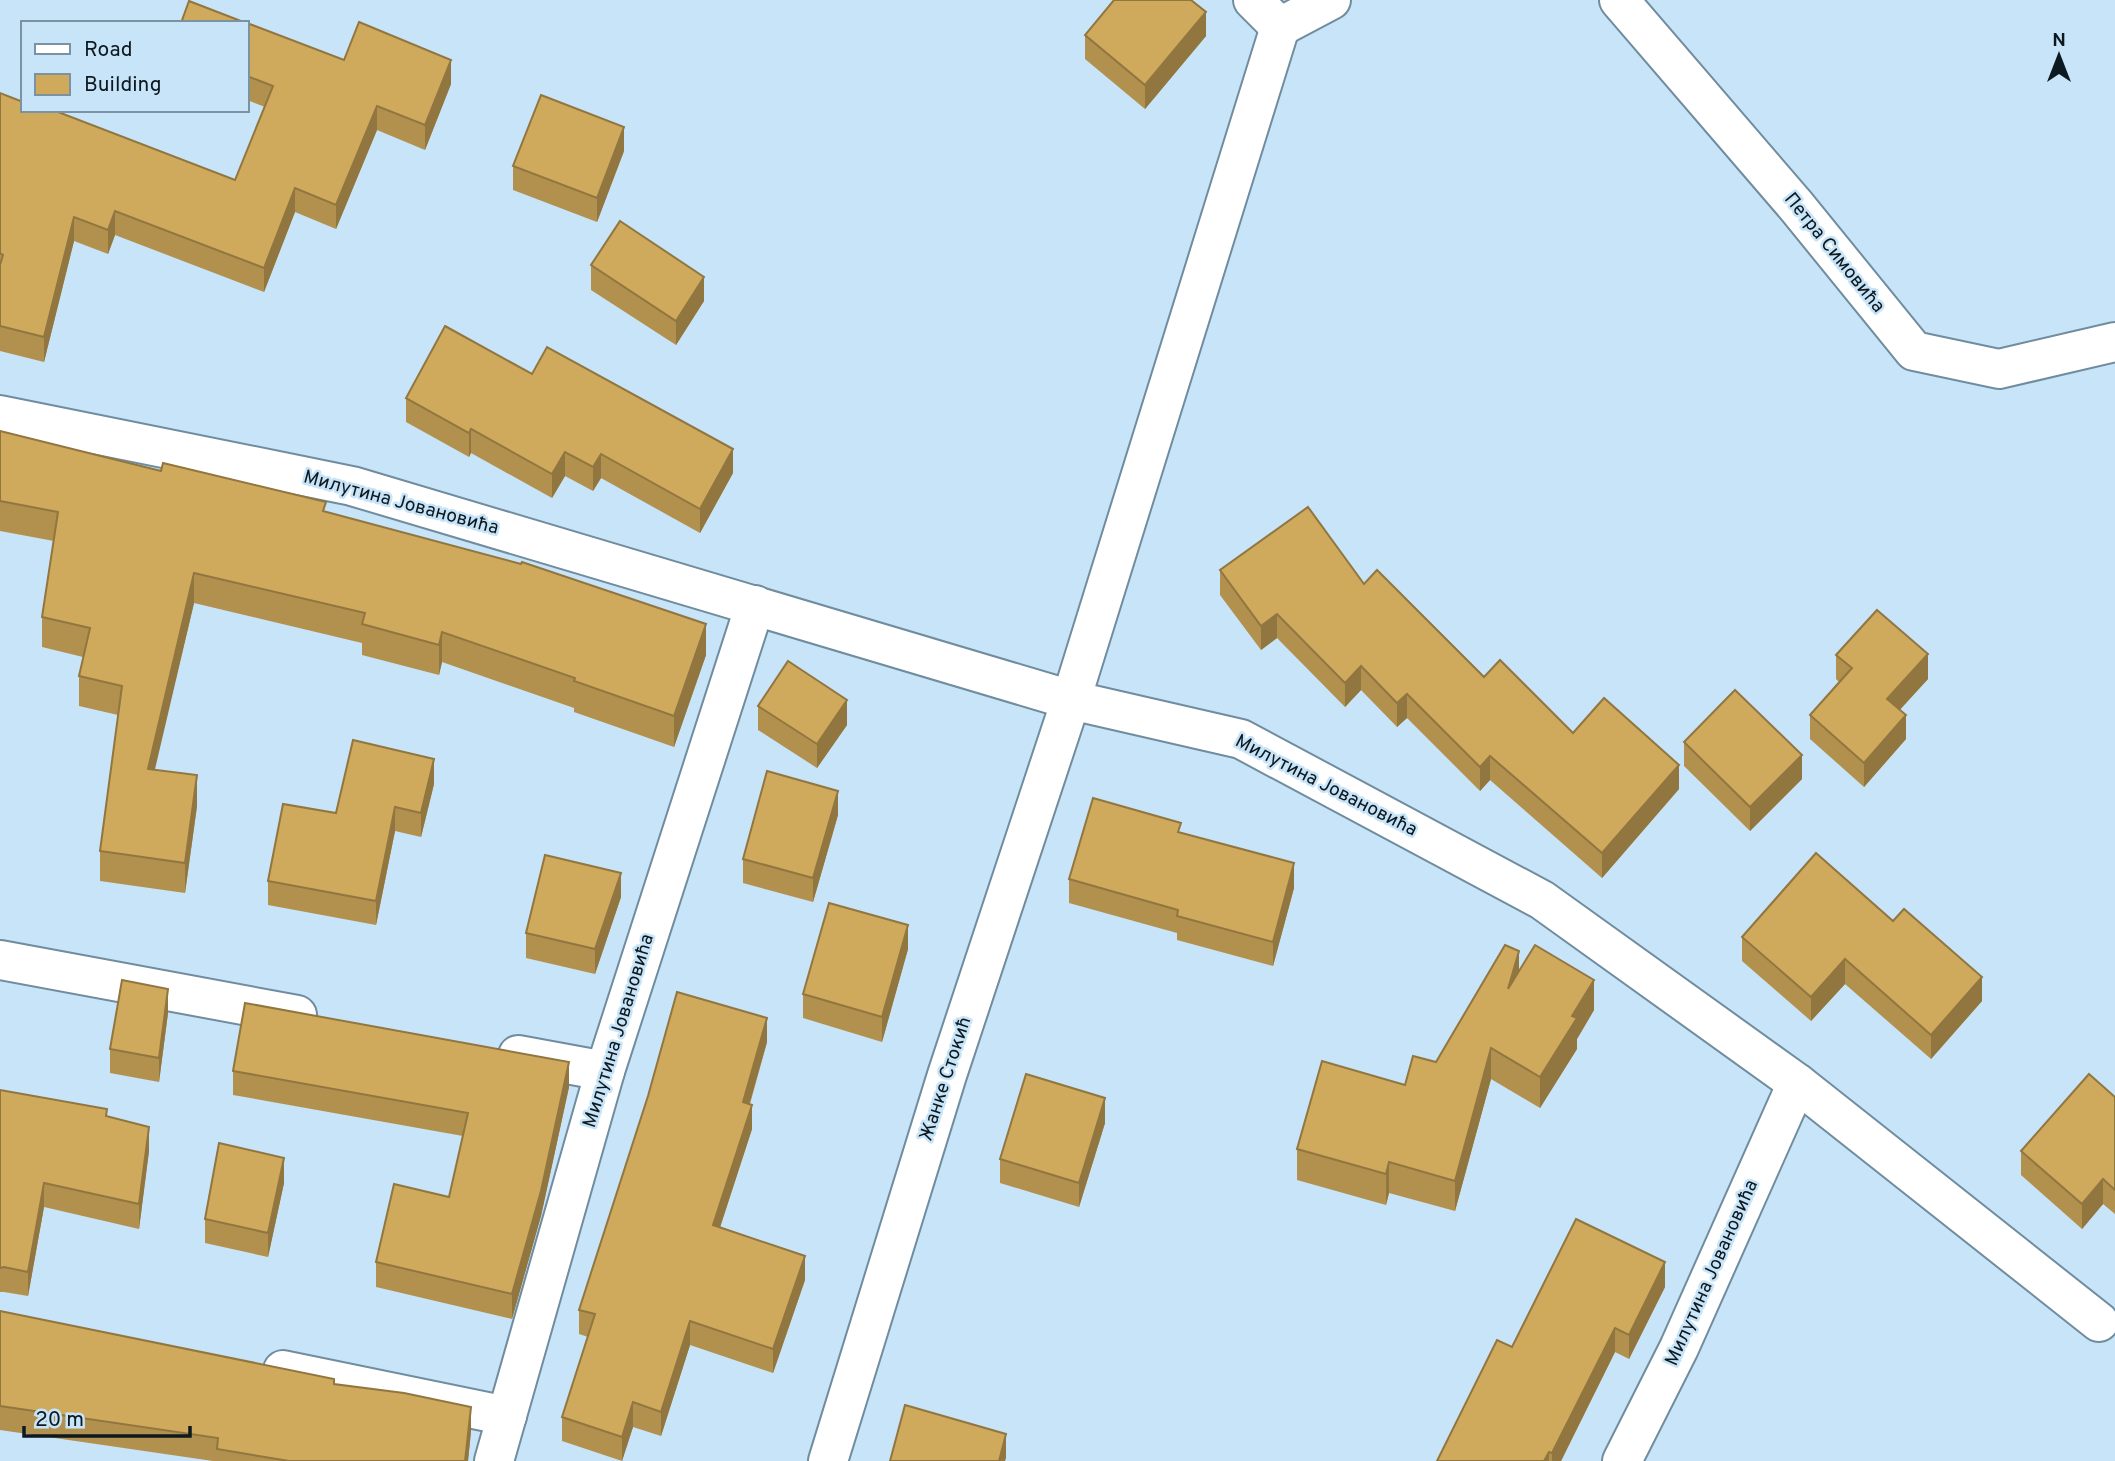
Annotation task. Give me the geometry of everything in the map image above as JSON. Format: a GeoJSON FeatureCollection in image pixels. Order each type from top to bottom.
{"type":"FeatureCollection","features":[{"type":"Feature","properties":{"kind":"street"},"geometry":{"type":"LineString","coordinates":[[1253,0],[1280,27],[1331,0]]}},
{"type":"Feature","properties":{"kind":"street","name":"Петра Симовића"},"geometry":{"type":"LineString","coordinates":[[1619,0],[1797,207],[1914,351],[1999,369],[2115,342]]}},
{"type":"Feature","properties":{"kind":"street","name":"Жанке Стокић"},"geometry":{"type":"LineString","coordinates":[[828,1461],[947,1075],[1071,700],[1280,27]]}},
{"type":"Feature","properties":{"kind":"street","name":"Милутина Јовановића"},"geometry":{"type":"LineString","coordinates":[[0,415],[352,486],[1071,700],[1241,739],[1542,900],[1797,1083],[2099,1322]]}},
{"type":"Feature","properties":{"kind":"street","name":"Милутина Јовановића"},"geometry":{"type":"LineString","coordinates":[[494,1461],[605,1071],[755,605]]}},
{"type":"Feature","properties":{"kind":"street"},"geometry":{"type":"LineString","coordinates":[[0,960],[330,1021]]}},
{"type":"Feature","properties":{"kind":"street"},"geometry":{"type":"LineString","coordinates":[[481,1048],[605,1071]]}},
{"type":"Feature","properties":{"kind":"street","name":"Милутина Јовановића"},"geometry":{"type":"LineString","coordinates":[[1622,1461],[1679,1348],[1797,1083]]}},
{"type":"Feature","properties":{"kind":"street"},"geometry":{"type":"LineString","coordinates":[[247,1363],[507,1416]]}},
{"type":"Feature","properties":{"kind":"building"},"geometry":{"type":"Polygon","coordinates":[[[1114,0],[1191,0],[1206,12],[1145,85],[1085,35],[1114,0]]]}},
{"type":"Feature","properties":{"kind":"building"},"geometry":{"type":"Polygon","coordinates":[[[189,1],[241,21],[182,21],[189,1]]]}},
{"type":"Feature","properties":{"kind":"building"},"geometry":{"type":"Polygon","coordinates":[[[359,22],[451,60],[425,125],[377,106],[336,205],[295,188],[264,268],[115,211],[108,230],[74,217],[44,337],[0,326],[0,265],[3,255],[0,253],[0,93],[21,101],[21,112],[58,112],[235,180],[273,86],[248,76],[248,23],[344,60],[359,22]]]}},
{"type":"Feature","properties":{"kind":"building"},"geometry":{"type":"Polygon","coordinates":[[[541,95],[624,127],[597,198],[513,166],[541,95]]]}},
{"type":"Feature","properties":{"kind":"building"},"geometry":{"type":"Polygon","coordinates":[[[620,221],[704,277],[676,321],[591,265],[620,221]]]}},
{"type":"Feature","properties":{"kind":"building"},"geometry":{"type":"Polygon","coordinates":[[[445,326],[532,374],[547,347],[733,449],[700,509],[601,454],[593,467],[565,452],[552,474],[471,429],[469,433],[406,398],[445,326]]]}},
{"type":"Feature","properties":{"kind":"building"},"geometry":{"type":"Polygon","coordinates":[[[0,431],[161,471],[163,463],[326,502],[323,511],[521,564],[522,562],[706,624],[674,716],[442,632],[439,645],[362,624],[365,613],[194,573],[148,769],[197,775],[185,863],[100,851],[122,686],[79,676],[90,628],[42,617],[58,512],[0,501],[0,431]]]}},
{"type":"Feature","properties":{"kind":"building"},"geometry":{"type":"Polygon","coordinates":[[[1308,507],[1364,584],[1377,570],[1484,677],[1500,660],[1573,733],[1604,698],[1679,765],[1602,853],[1490,756],[1480,767],[1407,694],[1397,703],[1361,666],[1345,683],[1277,614],[1261,626],[1220,570],[1308,507]]]}},
{"type":"Feature","properties":{"kind":"building"},"geometry":{"type":"Polygon","coordinates":[[[1877,610],[1928,654],[1887,699],[1906,715],[1864,763],[1810,715],[1852,668],[1836,655],[1877,610]]]}},
{"type":"Feature","properties":{"kind":"building"},"geometry":{"type":"Polygon","coordinates":[[[788,661],[847,700],[817,744],[758,706],[788,661]]]}},
{"type":"Feature","properties":{"kind":"building"},"geometry":{"type":"Polygon","coordinates":[[[1735,690],[1802,755],[1750,807],[1684,742],[1735,690]]]}},
{"type":"Feature","properties":{"kind":"building"},"geometry":{"type":"Polygon","coordinates":[[[353,740],[434,759],[421,813],[395,807],[376,901],[268,881],[283,804],[336,813],[353,740]]]}},
{"type":"Feature","properties":{"kind":"building"},"geometry":{"type":"Polygon","coordinates":[[[767,771],[838,791],[813,878],[743,859],[767,771]]]}},
{"type":"Feature","properties":{"kind":"building"},"geometry":{"type":"Polygon","coordinates":[[[1093,798],[1181,823],[1178,832],[1294,863],[1273,942],[1177,916],[1178,910],[1069,879],[1093,798]]]}},
{"type":"Feature","properties":{"kind":"building"},"geometry":{"type":"Polygon","coordinates":[[[1816,853],[1893,921],[1904,909],[1982,977],[1931,1035],[1845,959],[1811,997],[1742,937],[1816,853]]]}},
{"type":"Feature","properties":{"kind":"building"},"geometry":{"type":"Polygon","coordinates":[[[545,855],[621,873],[595,949],[526,933],[545,855]]]}},
{"type":"Feature","properties":{"kind":"building"},"geometry":{"type":"Polygon","coordinates":[[[829,903],[908,925],[882,1017],[803,994],[829,903]]]}},
{"type":"Feature","properties":{"kind":"building"},"geometry":{"type":"Polygon","coordinates":[[[1505,945],[1519,951],[1508,989],[1535,945],[1594,980],[1572,1016],[1577,1018],[1540,1077],[1491,1048],[1455,1181],[1389,1162],[1386,1174],[1297,1149],[1322,1061],[1405,1085],[1413,1056],[1436,1062],[1505,945]]]}},
{"type":"Feature","properties":{"kind":"building"},"geometry":{"type":"Polygon","coordinates":[[[122,980],[168,989],[159,1058],[110,1049],[122,980]]]}},
{"type":"Feature","properties":{"kind":"building"},"geometry":{"type":"Polygon","coordinates":[[[677,992],[767,1018],[743,1102],[752,1105],[713,1225],[805,1256],[773,1349],[690,1321],[661,1412],[633,1402],[622,1437],[562,1417],[595,1314],[579,1310],[648,1096],[677,992]]]}},
{"type":"Feature","properties":{"kind":"building"},"geometry":{"type":"Polygon","coordinates":[[[245,1003],[569,1062],[541,1191],[512,1294],[376,1262],[394,1184],[449,1197],[468,1113],[233,1071],[245,1003]]]}},
{"type":"Feature","properties":{"kind":"building"},"geometry":{"type":"Polygon","coordinates":[[[1026,1074],[1105,1098],[1079,1183],[1000,1159],[1026,1074]]]}},
{"type":"Feature","properties":{"kind":"building"},"geometry":{"type":"Polygon","coordinates":[[[2089,1074],[2115,1097],[2115,1190],[2103,1179],[2082,1204],[2021,1151],[2089,1074]]]}},
{"type":"Feature","properties":{"kind":"building"},"geometry":{"type":"Polygon","coordinates":[[[0,1090],[107,1109],[106,1116],[149,1127],[139,1204],[44,1183],[28,1272],[0,1268],[0,1090]]]}},
{"type":"Feature","properties":{"kind":"building"},"geometry":{"type":"Polygon","coordinates":[[[219,1143],[284,1158],[268,1233],[205,1219],[219,1143]]]}},
{"type":"Feature","properties":{"kind":"building"},"geometry":{"type":"Polygon","coordinates":[[[1576,1219],[1665,1262],[1629,1335],[1615,1328],[1552,1453],[1549,1452],[1544,1461],[1437,1461],[1497,1340],[1512,1347],[1576,1219]]]}},
{"type":"Feature","properties":{"kind":"building"},"geometry":{"type":"Polygon","coordinates":[[[0,1311],[334,1379],[334,1384],[404,1393],[471,1407],[465,1461],[289,1461],[217,1449],[218,1438],[0,1406],[0,1311]]]}},
{"type":"Feature","properties":{"kind":"building"},"geometry":{"type":"Polygon","coordinates":[[[905,1405],[1006,1434],[999,1461],[890,1461],[905,1405]]]}}]}
